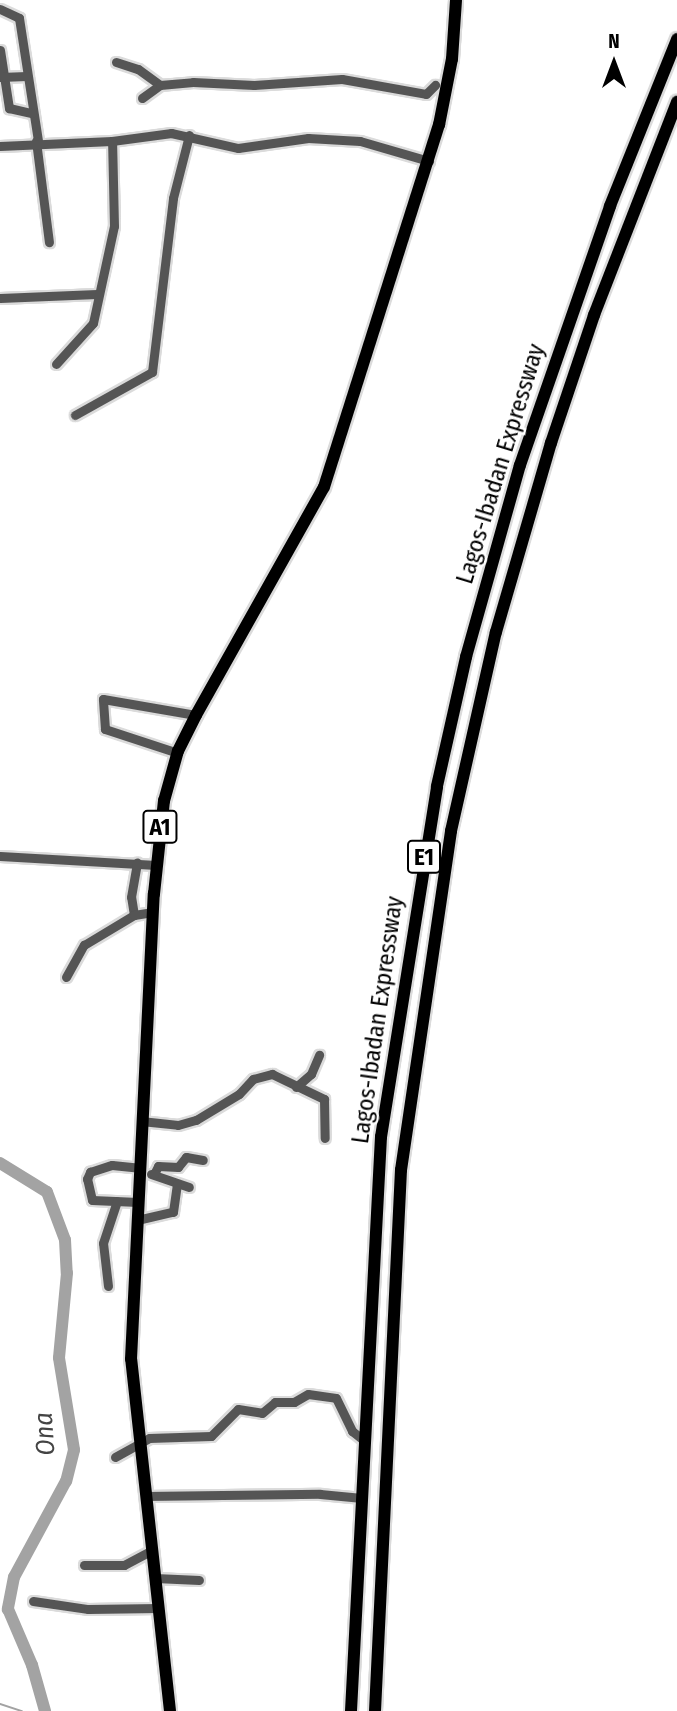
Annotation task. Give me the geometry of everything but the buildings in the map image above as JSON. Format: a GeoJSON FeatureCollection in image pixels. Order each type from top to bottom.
{"type":"FeatureCollection","features":[{"type":"Feature","properties":{"kind":"highway","name":"A1"},"geometry":{"type":"LineString","coordinates":[[170,1711],[131,1359],[153,912],[164,801],[178,753],[196,715],[324,486],[429,161],[447,88],[456,0]]}},
{"type":"Feature","properties":{"kind":"highway","name":"Lagos-Ibadan Expressway"},"geometry":{"type":"LineString","coordinates":[[351,1711],[381,1137],[415,905],[451,722],[485,588],[543,393],[677,39]]}},
{"type":"Feature","properties":{"kind":"highway","name":"Lagos-Ibadan Expressway"},"geometry":{"type":"LineString","coordinates":[[374,1711],[401,1170],[451,831],[496,632],[551,443],[594,315],[677,102]]}},
{"type":"Feature","properties":{"kind":"street"},"geometry":{"type":"LineString","coordinates":[[0,9],[19,18],[49,242]]}},
{"type":"Feature","properties":{"kind":"street"},"geometry":{"type":"LineString","coordinates":[[0,50],[2,77],[9,108],[31,113]]}},
{"type":"Feature","properties":{"kind":"street"},"geometry":{"type":"LineString","coordinates":[[116,62],[138,69],[160,85]]}},
{"type":"Feature","properties":{"kind":"street"},"geometry":{"type":"LineString","coordinates":[[2,77],[27,76]]}},
{"type":"Feature","properties":{"kind":"street"},"geometry":{"type":"LineString","coordinates":[[142,98],[160,85],[324,78],[425,94],[435,85]]}},
{"type":"Feature","properties":{"kind":"street"},"geometry":{"type":"LineString","coordinates":[[0,146],[37,141],[112,141],[170,133],[189,135],[217,146],[238,148],[308,138],[360,141],[429,161]]}},
{"type":"Feature","properties":{"kind":"street"},"geometry":{"type":"LineString","coordinates":[[75,415],[152,372],[173,198],[189,135]]}},
{"type":"Feature","properties":{"kind":"street"},"geometry":{"type":"LineString","coordinates":[[56,364],[93,323],[114,226],[112,141]]}},
{"type":"Feature","properties":{"kind":"street"},"geometry":{"type":"LineString","coordinates":[[0,299],[97,295]]}},
{"type":"Feature","properties":{"kind":"street"},"geometry":{"type":"LineString","coordinates":[[178,753],[106,729],[103,699],[196,715]]}},
{"type":"Feature","properties":{"kind":"street"},"geometry":{"type":"LineString","coordinates":[[0,856],[156,865]]}},
{"type":"Feature","properties":{"kind":"street"},"geometry":{"type":"LineString","coordinates":[[134,915],[131,897],[137,863]]}},
{"type":"Feature","properties":{"kind":"street"},"geometry":{"type":"LineString","coordinates":[[66,977],[84,946],[134,915],[153,912]]}},
{"type":"Feature","properties":{"kind":"street"},"geometry":{"type":"LineString","coordinates":[[296,1087],[311,1074],[319,1055]]}},
{"type":"Feature","properties":{"kind":"street"},"geometry":{"type":"LineString","coordinates":[[141,1121],[178,1125],[196,1120],[262,1075],[272,1074],[328,1103],[325,1138]]}},
{"type":"Feature","properties":{"kind":"street"},"geometry":{"type":"LineString","coordinates":[[154,1174],[158,1166],[178,1167],[186,1157],[203,1160]]}},
{"type":"Feature","properties":{"kind":"street"},"geometry":{"type":"LineString","coordinates":[[138,1202],[92,1200],[87,1179],[90,1172],[112,1166],[154,1174],[189,1186]]}},
{"type":"Feature","properties":{"kind":"street"},"geometry":{"type":"LineString","coordinates":[[137,1220],[173,1212],[177,1184]]}},
{"type":"Feature","properties":{"kind":"street"},"geometry":{"type":"LineString","coordinates":[[108,1286],[103,1243],[117,1201]]}},
{"type":"Feature","properties":{"kind":"street"},"geometry":{"type":"LineString","coordinates":[[115,1457],[138,1441],[160,1436],[211,1436],[237,1409],[262,1413],[275,1402],[330,1394],[352,1431],[365,1441]]}},
{"type":"Feature","properties":{"kind":"street"},"geometry":{"type":"LineString","coordinates":[[145,1496],[320,1494],[362,1498]]}},
{"type":"Feature","properties":{"kind":"street"},"geometry":{"type":"LineString","coordinates":[[84,1565],[124,1565],[152,1550]]}},
{"type":"Feature","properties":{"kind":"street"},"geometry":{"type":"LineString","coordinates":[[155,1578],[198,1580]]}},
{"type":"Feature","properties":{"kind":"street"},"geometry":{"type":"LineString","coordinates":[[33,1601],[88,1609],[159,1608]]}},
{"type":"Feature","properties":{"kind":"waterway","name":"Ona"},"geometry":{"type":"LineString","coordinates":[[0,1163],[47,1192],[65,1240],[67,1273],[59,1358],[74,1450],[66,1481],[14,1577],[8,1609],[32,1665],[45,1711]]}},
{"type":"Feature","properties":{"kind":"waterway"},"geometry":{"type":"LineString","coordinates":[[0,1704],[22,1711]]}}]}
